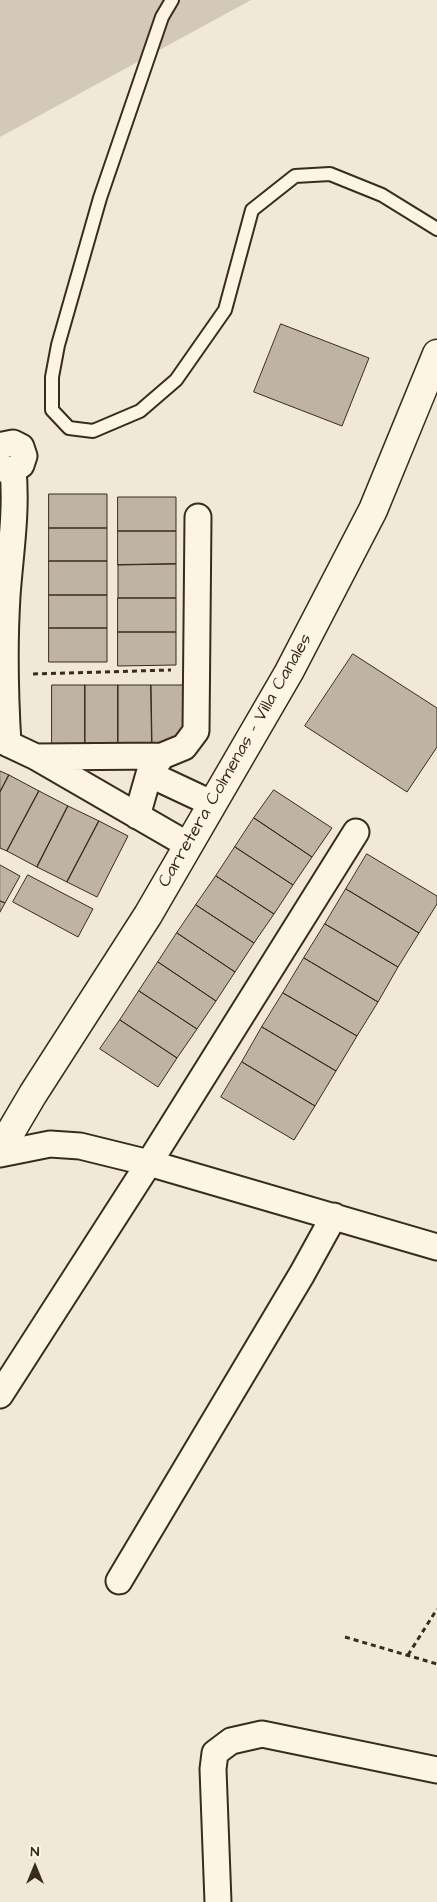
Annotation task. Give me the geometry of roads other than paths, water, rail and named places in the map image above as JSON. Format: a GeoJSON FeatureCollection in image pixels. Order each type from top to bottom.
{"type":"FeatureCollection","features":[{"type":"Feature","properties":{"kind":"street","name":"Carretera Colmenas - Villa Canales"},"geometry":{"type":"LineString","coordinates":[[0,1152],[33,1094],[148,915],[289,672],[373,510],[437,354]]}},
{"type":"Feature","properties":{"kind":"street"},"geometry":{"type":"LineString","coordinates":[[3,467],[15,495],[7,598],[4,742],[36,757],[188,845]]}},
{"type":"Feature","properties":{"kind":"street"},"geometry":{"type":"LineString","coordinates":[[137,816],[156,765],[184,747],[196,731],[198,517]]}},
{"type":"Feature","properties":{"kind":"street"},"geometry":{"type":"LineString","coordinates":[[36,757],[156,765],[213,804]]}},
{"type":"Feature","properties":{"kind":"street"},"geometry":{"type":"LineString","coordinates":[[0,1395],[149,1163],[356,832]]}},
{"type":"Feature","properties":{"kind":"street"},"geometry":{"type":"LineString","coordinates":[[0,1152],[50,1144],[80,1146],[149,1163],[437,1246]]}},
{"type":"Feature","properties":{"kind":"street"},"geometry":{"type":"LineString","coordinates":[[119,1581],[302,1274],[334,1216]]}},
{"type":"Feature","properties":{"kind":"street"},"geometry":{"type":"LineString","coordinates":[[218,1902],[213,1769],[215,1753],[231,1741],[262,1734],[437,1770]]}},
{"type":"Feature","properties":{"kind":"lane"},"geometry":{"type":"LineString","coordinates":[[172,0],[162,17],[100,198],[58,345],[52,377],[52,410],[69,428],[93,431],[140,411],[176,380],[225,310],[252,210],[295,176],[330,174],[382,195],[437,229]]}}]}
